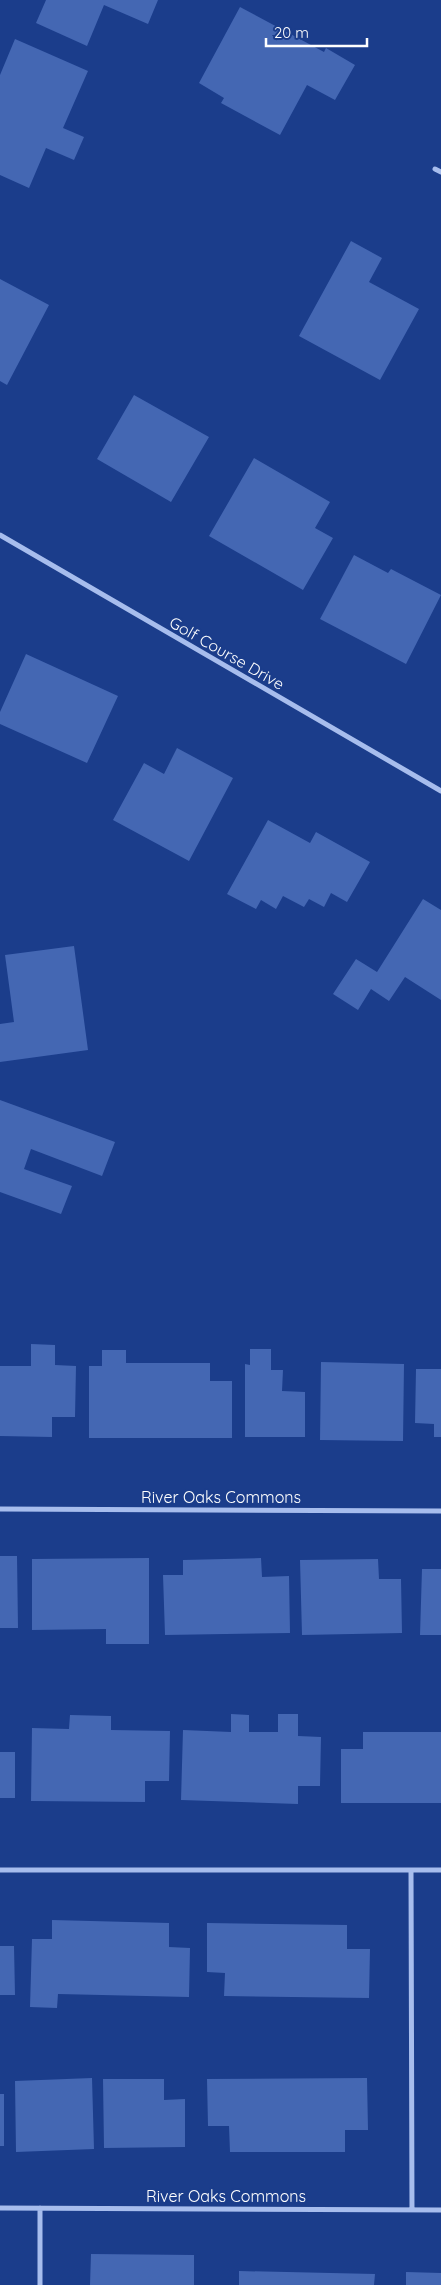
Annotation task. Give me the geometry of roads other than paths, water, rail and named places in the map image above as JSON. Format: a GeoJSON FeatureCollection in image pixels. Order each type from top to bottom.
{"type":"FeatureCollection","features":[{"type":"Feature","properties":{"kind":"street"},"geometry":{"type":"LineString","coordinates":[[435,169],[441,172]]}},
{"type":"Feature","properties":{"kind":"street","name":"Golf Course Drive"},"geometry":{"type":"LineString","coordinates":[[0,535],[441,791]]}},
{"type":"Feature","properties":{"kind":"street","name":"River Oaks Commons"},"geometry":{"type":"LineString","coordinates":[[0,1509],[441,1511]]}},
{"type":"Feature","properties":{"kind":"street"},"geometry":{"type":"LineString","coordinates":[[0,1870],[441,1870]]}},
{"type":"Feature","properties":{"kind":"street"},"geometry":{"type":"LineString","coordinates":[[411,1870],[412,2210]]}},
{"type":"Feature","properties":{"kind":"street","name":"River Oaks Commons"},"geometry":{"type":"LineString","coordinates":[[0,2208],[441,2210]]}},
{"type":"Feature","properties":{"kind":"street"},"geometry":{"type":"LineString","coordinates":[[40,2208],[40,2285]]}}]}
